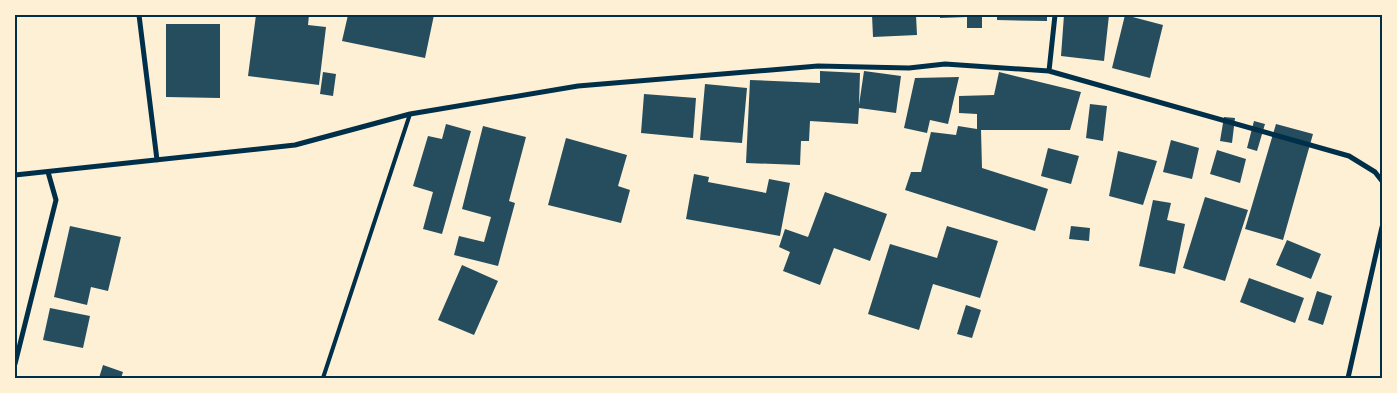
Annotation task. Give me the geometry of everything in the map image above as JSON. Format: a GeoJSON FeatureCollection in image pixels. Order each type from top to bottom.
{"type":"FeatureCollection","features":[{"type":"Feature","properties":{"kind":"street"},"geometry":{"type":"LineString","coordinates":[[139,15],[157,160]]}},
{"type":"Feature","properties":{"kind":"street"},"geometry":{"type":"LineString","coordinates":[[1049,71],[1055,15]]}},
{"type":"Feature","properties":{"kind":"street"},"geometry":{"type":"LineString","coordinates":[[15,175],[295,146],[410,114],[578,86],[818,66],[909,68],[945,64],[1049,71],[1349,156],[1375,172],[1382,180]]}},
{"type":"Feature","properties":{"kind":"street"},"geometry":{"type":"LineString","coordinates":[[15,364],[56,200],[48,172]]}},
{"type":"Feature","properties":{"kind":"street"},"geometry":{"type":"LineString","coordinates":[[1348,378],[1382,226]]}},
{"type":"Feature","properties":{"kind":"lane"},"geometry":{"type":"LineString","coordinates":[[323,378],[410,114]]}},
{"type":"Feature","properties":{"kind":"building"},"geometry":{"type":"Polygon","coordinates":[[[256,15],[309,15],[308,25],[326,27],[319,85],[248,76],[256,15]]]}},
{"type":"Feature","properties":{"kind":"building"},"geometry":{"type":"Polygon","coordinates":[[[348,15],[434,15],[425,58],[342,41],[348,15]]]}},
{"type":"Feature","properties":{"kind":"building"},"geometry":{"type":"Polygon","coordinates":[[[872,15],[916,15],[917,35],[873,37],[872,15]]]}},
{"type":"Feature","properties":{"kind":"building"},"geometry":{"type":"Polygon","coordinates":[[[940,15],[982,15],[982,28],[967,28],[967,17],[940,18],[940,15]]]}},
{"type":"Feature","properties":{"kind":"building"},"geometry":{"type":"Polygon","coordinates":[[[997,15],[1047,15],[1047,21],[997,20],[997,15]]]}},
{"type":"Feature","properties":{"kind":"building"},"geometry":{"type":"Polygon","coordinates":[[[1064,15],[1109,15],[1104,61],[1061,56],[1064,15]]]}},
{"type":"Feature","properties":{"kind":"building"},"geometry":{"type":"Polygon","coordinates":[[[1125,15],[1163,25],[1150,78],[1112,68],[1125,15]]]}},
{"type":"Feature","properties":{"kind":"building"},"geometry":{"type":"Polygon","coordinates":[[[166,24],[220,24],[220,98],[166,97],[166,24]]]}},
{"type":"Feature","properties":{"kind":"building"},"geometry":{"type":"Polygon","coordinates":[[[820,71],[860,73],[859,105],[864,71],[901,76],[896,113],[859,108],[858,124],[810,121],[809,141],[801,141],[800,165],[746,163],[750,80],[820,83],[820,71]]]}},
{"type":"Feature","properties":{"kind":"building"},"geometry":{"type":"Polygon","coordinates":[[[323,72],[336,74],[333,96],[320,94],[323,72]]]}},
{"type":"Feature","properties":{"kind":"building"},"geometry":{"type":"Polygon","coordinates":[[[999,72],[1081,92],[1070,130],[981,130],[982,168],[1048,189],[1035,231],[905,190],[911,172],[921,172],[931,132],[956,135],[958,126],[977,129],[977,114],[959,113],[959,96],[994,95],[999,72]]]}},
{"type":"Feature","properties":{"kind":"building"},"geometry":{"type":"Polygon","coordinates":[[[959,77],[948,124],[930,120],[927,133],[904,128],[915,78],[959,77]]]}},
{"type":"Feature","properties":{"kind":"building"},"geometry":{"type":"Polygon","coordinates":[[[705,84],[747,88],[742,143],[700,140],[705,84]]]}},
{"type":"Feature","properties":{"kind":"building"},"geometry":{"type":"Polygon","coordinates":[[[644,94],[696,98],[693,138],[641,133],[644,94]]]}},
{"type":"Feature","properties":{"kind":"building"},"geometry":{"type":"Polygon","coordinates":[[[1090,104],[1107,106],[1103,141],[1086,138],[1090,104]]]}},
{"type":"Feature","properties":{"kind":"building"},"geometry":{"type":"Polygon","coordinates":[[[1224,117],[1235,118],[1232,143],[1220,141],[1224,117]]]}},
{"type":"Feature","properties":{"kind":"building"},"geometry":{"type":"Polygon","coordinates":[[[1254,121],[1265,124],[1257,151],[1247,148],[1254,121]]]}},
{"type":"Feature","properties":{"kind":"building"},"geometry":{"type":"Polygon","coordinates":[[[446,124],[471,131],[442,234],[423,229],[433,192],[413,186],[428,136],[442,139],[446,124]]]}},
{"type":"Feature","properties":{"kind":"building"},"geometry":{"type":"Polygon","coordinates":[[[1276,124],[1313,134],[1283,240],[1245,229],[1276,124]]]}},
{"type":"Feature","properties":{"kind":"building"},"geometry":{"type":"Polygon","coordinates":[[[483,126],[526,137],[509,201],[515,203],[498,266],[454,255],[459,236],[484,242],[491,217],[462,209],[483,126]]]}},
{"type":"Feature","properties":{"kind":"building"},"geometry":{"type":"Polygon","coordinates":[[[566,138],[627,155],[618,186],[630,190],[621,223],[548,205],[566,138]]]}},
{"type":"Feature","properties":{"kind":"building"},"geometry":{"type":"Polygon","coordinates":[[[1171,140],[1199,148],[1192,179],[1163,172],[1171,140]]]}},
{"type":"Feature","properties":{"kind":"building"},"geometry":{"type":"Polygon","coordinates":[[[1048,148],[1079,156],[1071,184],[1041,176],[1048,148]]]}},
{"type":"Feature","properties":{"kind":"building"},"geometry":{"type":"Polygon","coordinates":[[[1217,150],[1246,159],[1240,183],[1210,174],[1217,150]]]}},
{"type":"Feature","properties":{"kind":"building"},"geometry":{"type":"Polygon","coordinates":[[[1118,151],[1157,161],[1143,205],[1109,196],[1118,151]]]}},
{"type":"Feature","properties":{"kind":"building"},"geometry":{"type":"Polygon","coordinates":[[[694,174],[709,177],[708,182],[766,193],[769,179],[790,183],[780,236],[686,219],[694,174]]]}},
{"type":"Feature","properties":{"kind":"building"},"geometry":{"type":"Polygon","coordinates":[[[825,192],[887,214],[870,261],[834,248],[820,285],[783,271],[790,252],[779,247],[785,229],[808,237],[825,192]]]}},
{"type":"Feature","properties":{"kind":"building"},"geometry":{"type":"Polygon","coordinates":[[[1205,197],[1248,210],[1225,281],[1183,268],[1205,197]]]}},
{"type":"Feature","properties":{"kind":"building"},"geometry":{"type":"Polygon","coordinates":[[[1153,200],[1171,203],[1167,220],[1185,224],[1175,274],[1139,266],[1153,200]]]}},
{"type":"Feature","properties":{"kind":"building"},"geometry":{"type":"Polygon","coordinates":[[[70,226],[121,237],[108,291],[91,287],[87,305],[54,297],[70,226]]]}},
{"type":"Feature","properties":{"kind":"building"},"geometry":{"type":"Polygon","coordinates":[[[947,226],[998,241],[980,298],[933,284],[919,330],[868,314],[890,244],[937,258],[947,226]]]}},
{"type":"Feature","properties":{"kind":"building"},"geometry":{"type":"Polygon","coordinates":[[[1071,226],[1090,228],[1089,241],[1069,239],[1071,226]]]}},
{"type":"Feature","properties":{"kind":"building"},"geometry":{"type":"Polygon","coordinates":[[[1287,240],[1321,254],[1311,279],[1276,265],[1287,240]]]}},
{"type":"Feature","properties":{"kind":"building"},"geometry":{"type":"Polygon","coordinates":[[[462,265],[498,281],[474,335],[438,320],[462,265]]]}},
{"type":"Feature","properties":{"kind":"building"},"geometry":{"type":"Polygon","coordinates":[[[1249,278],[1304,298],[1295,323],[1240,302],[1249,278]]]}},
{"type":"Feature","properties":{"kind":"building"},"geometry":{"type":"Polygon","coordinates":[[[1317,291],[1332,296],[1323,325],[1308,320],[1317,291]]]}},
{"type":"Feature","properties":{"kind":"building"},"geometry":{"type":"Polygon","coordinates":[[[966,305],[981,310],[972,338],[957,334],[966,305]]]}},
{"type":"Feature","properties":{"kind":"building"},"geometry":{"type":"Polygon","coordinates":[[[50,308],[90,316],[83,348],[43,340],[50,308]]]}},
{"type":"Feature","properties":{"kind":"building"},"geometry":{"type":"Polygon","coordinates":[[[103,365],[123,372],[121,378],[99,378],[103,365]]]}}]}
